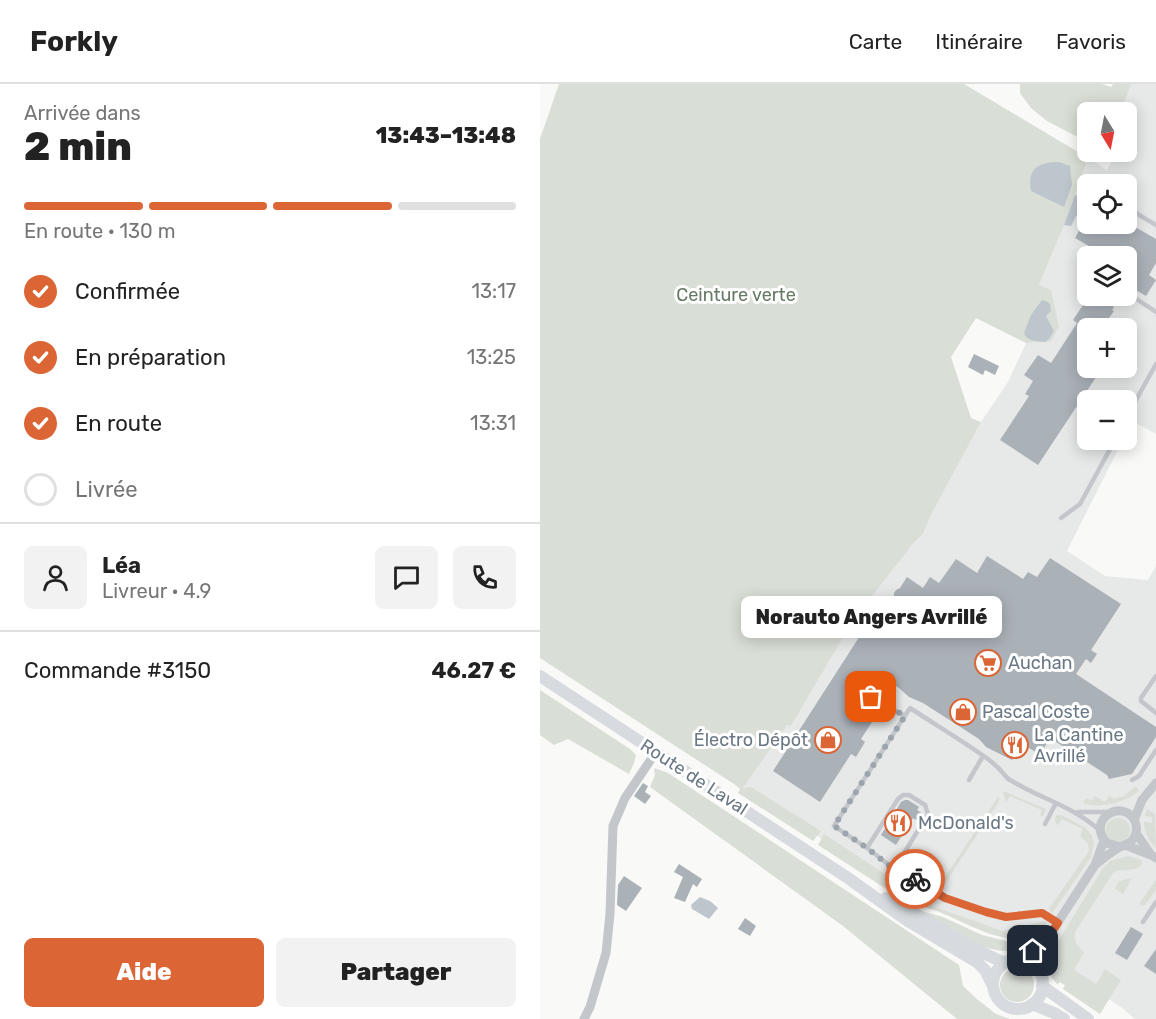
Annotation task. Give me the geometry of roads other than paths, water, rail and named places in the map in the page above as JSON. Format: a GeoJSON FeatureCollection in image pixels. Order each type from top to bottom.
{"type":"FeatureCollection","features":[{"type":"Feature","properties":{"kind":"main road","name":"Route de Laval"},"geometry":{"type":"LineString","coordinates":[[540,676],[656,752],[734,797],[908,921],[977,962],[985,970],[993,986]]}},
{"type":"Feature","properties":{"kind":"main road","name":"Route de Laval"},"geometry":{"type":"LineString","coordinates":[[848,878],[1005,963]]}},
{"type":"Feature","properties":{"kind":"main road"},"geometry":{"type":"LineString","coordinates":[[1020,959],[1033,964],[1042,981],[1039,997],[1032,1004],[1021,1009],[999,1001],[993,986],[997,971],[1005,963],[1020,959]]}},
{"type":"Feature","properties":{"kind":"main road"},"geometry":{"type":"LineString","coordinates":[[1042,986],[1088,1019]]}},
{"type":"Feature","properties":{"kind":"main road"},"geometry":{"type":"LineString","coordinates":[[1032,1004],[1064,1019]]}},
{"type":"Feature","properties":{"kind":"street"},"geometry":{"type":"LineString","coordinates":[[584,1019],[590,1007],[606,953],[610,914],[613,826],[625,798],[656,752]]}},
{"type":"Feature","properties":{"kind":"street"},"geometry":{"type":"LineString","coordinates":[[1134,820],[1142,800],[1156,783]]}},
{"type":"Feature","properties":{"kind":"street"},"geometry":{"type":"LineString","coordinates":[[1020,959],[1033,951],[1049,936],[1095,865],[1102,836],[1100,825],[1103,819],[1107,815],[1142,800]]}},
{"type":"Feature","properties":{"kind":"street"},"geometry":{"type":"LineString","coordinates":[[1095,865],[1134,838],[1136,833],[1137,828],[1130,815],[1116,811]]}},
{"type":"Feature","properties":{"kind":"street"},"geometry":{"type":"LineString","coordinates":[[1136,833],[1154,857]]}},
{"type":"Feature","properties":{"kind":"street"},"geometry":{"type":"LineString","coordinates":[[1102,836],[1111,845],[1123,846],[1154,857]]}},
{"type":"Feature","properties":{"kind":"street"},"geometry":{"type":"LineString","coordinates":[[1039,972],[1049,936]]}},
{"type":"Feature","properties":{"kind":"lane"},"geometry":{"type":"LineString","coordinates":[[1137,214],[1156,225]]}},
{"type":"Feature","properties":{"kind":"lane"},"geometry":{"type":"LineString","coordinates":[[1137,299],[1156,312]]}},
{"type":"Feature","properties":{"kind":"lane"},"geometry":{"type":"LineString","coordinates":[[1137,398],[1156,364]]}},
{"type":"Feature","properties":{"kind":"lane"},"geometry":{"type":"LineString","coordinates":[[1061,518],[1080,504],[1110,450]]}},
{"type":"Feature","properties":{"kind":"lane"},"geometry":{"type":"LineString","coordinates":[[1156,676],[1141,698],[1141,701],[1156,711]]}},
{"type":"Feature","properties":{"kind":"lane"},"geometry":{"type":"LineString","coordinates":[[871,697],[905,716]]}},
{"type":"Feature","properties":{"kind":"lane"},"geometry":{"type":"LineString","coordinates":[[1058,923],[1042,913],[1012,917],[1000,916],[945,898],[907,874],[892,868],[834,826],[910,708],[983,756],[1009,780],[1086,819],[1102,836]]}},
{"type":"Feature","properties":{"kind":"lane"},"geometry":{"type":"LineString","coordinates":[[1132,780],[1139,776],[1156,750]]}},
{"type":"Feature","properties":{"kind":"lane"},"geometry":{"type":"LineString","coordinates":[[969,780],[983,756]]}},
{"type":"Feature","properties":{"kind":"lane"},"geometry":{"type":"LineString","coordinates":[[867,848],[898,799],[903,795],[909,795],[925,806],[927,814],[898,863],[907,874]]}},
{"type":"Feature","properties":{"kind":"lane"},"geometry":{"type":"LineString","coordinates":[[1045,824],[1056,803]]}},
{"type":"Feature","properties":{"kind":"lane"},"geometry":{"type":"LineString","coordinates":[[1075,812],[1116,811]]}},
{"type":"Feature","properties":{"kind":"lane"},"geometry":{"type":"LineString","coordinates":[[1143,922],[1156,902]]}},
{"type":"Feature","properties":{"kind":"place","name":"Auchan"},"geometry":{"type":"Point","coordinates":[988,663]}},
{"type":"Feature","properties":{"kind":"place","name":"Norauto Angers Avrillé"},"geometry":{"type":"Point","coordinates":[871,697]}},
{"type":"Feature","properties":{"kind":"place","name":"Pascal Coste"},"geometry":{"type":"Point","coordinates":[963,712]}},
{"type":"Feature","properties":{"kind":"place","name":"Électro Dépôt"},"geometry":{"type":"Point","coordinates":[828,740]}},
{"type":"Feature","properties":{"kind":"place","name":"La Cantine Avrillé"},"geometry":{"type":"Point","coordinates":[1015,745]}},
{"type":"Feature","properties":{"kind":"place","name":"McDonald's"},"geometry":{"type":"Point","coordinates":[898,823]}},
{"type":"Feature","properties":{"kind":"park label","name":"Ceinture verte"},"geometry":{"type":"Point","coordinates":[736,295]}}]}
